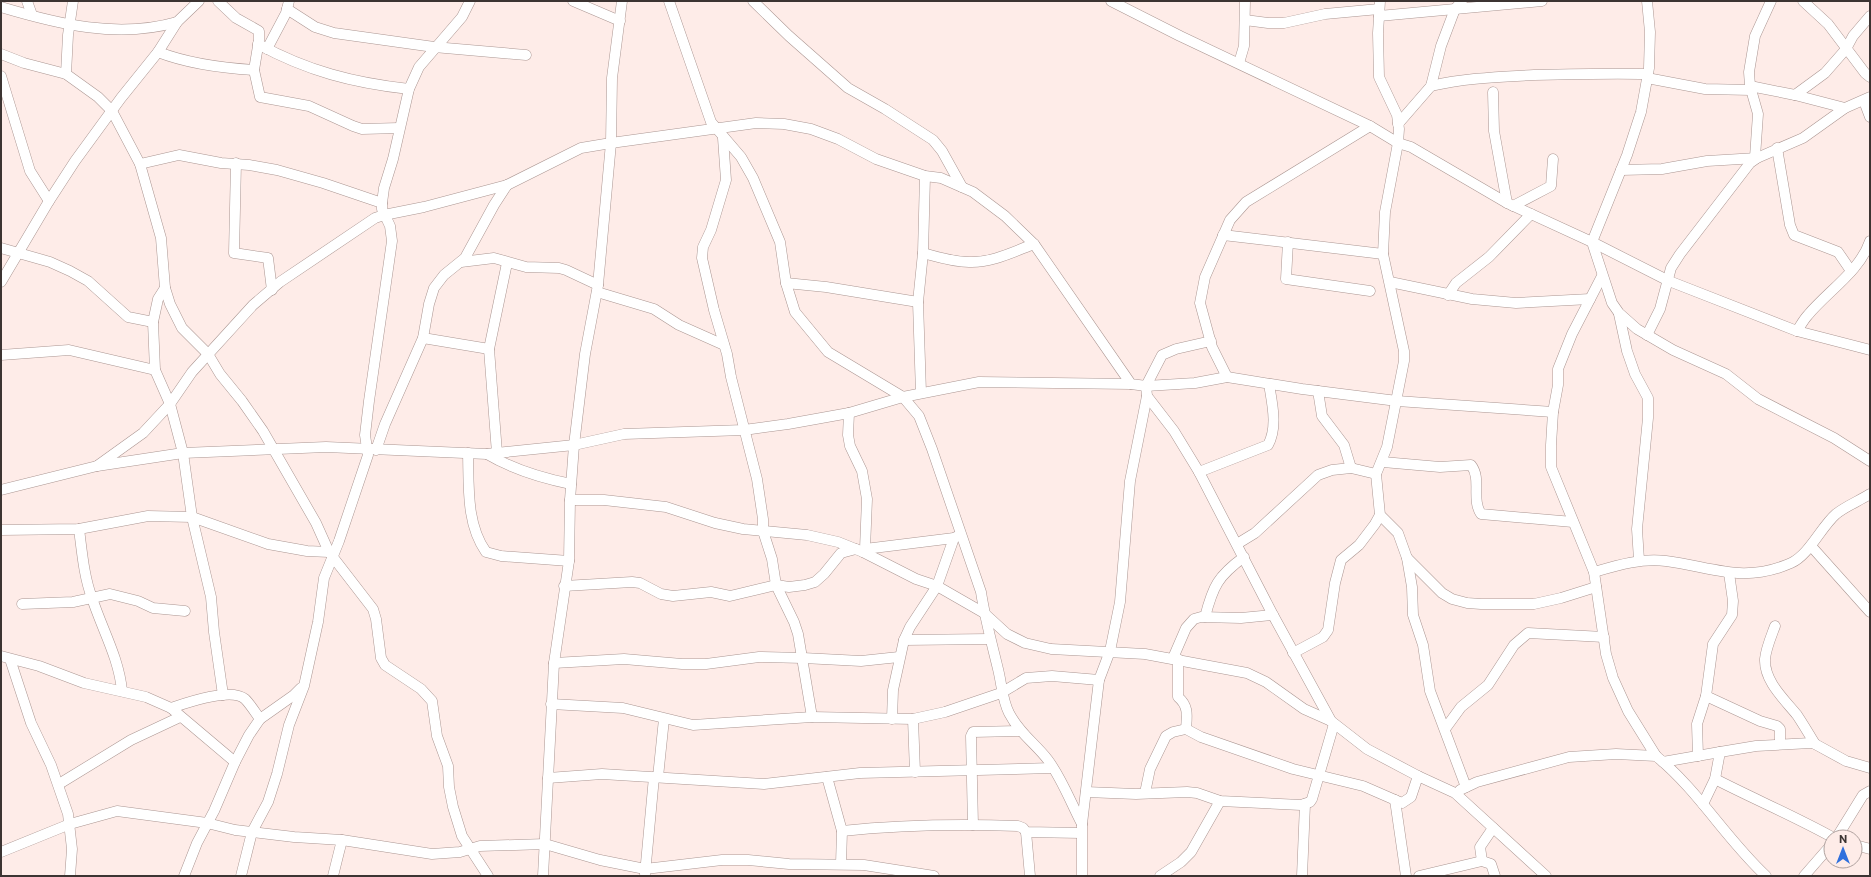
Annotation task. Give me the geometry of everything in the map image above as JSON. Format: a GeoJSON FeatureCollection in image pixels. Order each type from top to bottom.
{"type":"FeatureCollection","features":[{"type":"Feature","properties":{"kind":"street"},"geometry":{"type":"LineString","coordinates":[[28,1],[32,15]]}},
{"type":"Feature","properties":{"kind":"street"},"geometry":{"type":"LineString","coordinates":[[66,74],[69,25],[73,1]]}},
{"type":"Feature","properties":{"kind":"street"},"geometry":{"type":"LineString","coordinates":[[1,282],[48,201],[112,111],[158,52],[177,22],[199,1]]}},
{"type":"Feature","properties":{"kind":"street"},"geometry":{"type":"LineString","coordinates":[[218,1],[236,18],[258,31],[260,35],[254,70],[260,97],[263,99],[309,106],[362,129],[399,128]]}},
{"type":"Feature","properties":{"kind":"street"},"geometry":{"type":"LineString","coordinates":[[372,449],[365,435],[392,241],[390,226],[384,215],[382,203],[384,188],[393,159],[409,89],[418,67],[434,47],[450,32],[462,17],[470,1]]}},
{"type":"Feature","properties":{"kind":"street"},"geometry":{"type":"LineString","coordinates":[[573,1],[620,21]]}},
{"type":"Feature","properties":{"kind":"street"},"geometry":{"type":"LineString","coordinates":[[543,876],[554,663],[562,620],[564,586],[569,561],[570,500],[574,445],[585,354],[597,289],[611,143],[612,78],[622,1]]}},
{"type":"Feature","properties":{"kind":"street"},"geometry":{"type":"LineString","coordinates":[[669,1],[673,8],[708,116],[723,138],[741,158],[753,178],[780,242],[786,283],[796,312],[828,352],[903,397],[919,416],[932,449],[958,537],[981,592],[984,613],[999,671],[1001,693],[1009,713],[1020,731],[1048,760],[1081,829]]}},
{"type":"Feature","properties":{"kind":"street"},"geometry":{"type":"LineString","coordinates":[[753,1],[789,36],[848,88],[890,112],[933,140],[951,165],[962,187]]}},
{"type":"Feature","properties":{"kind":"street"},"geometry":{"type":"LineString","coordinates":[[1111,1],[1180,36],[1370,126],[1398,143],[1411,148],[1510,204],[1592,242],[1669,281],[1798,331],[1870,350]]}},
{"type":"Feature","properties":{"kind":"street"},"geometry":{"type":"LineString","coordinates":[[1239,63],[1244,46],[1244,1]]}},
{"type":"Feature","properties":{"kind":"street"},"geometry":{"type":"LineString","coordinates":[[1245,20],[1268,23],[1284,23],[1319,15],[1379,8],[1542,1]]}},
{"type":"Feature","properties":{"kind":"street"},"geometry":{"type":"LineString","coordinates":[[1647,1],[1650,32],[1647,76],[1641,112],[1621,170],[1592,242],[1612,303],[1619,313],[1637,329],[1673,350],[1726,374],[1758,399],[1834,438],[1870,461]]}},
{"type":"Feature","properties":{"kind":"street"},"geometry":{"type":"LineString","coordinates":[[1756,158],[1758,114],[1750,88],[1750,67],[1755,36],[1771,1]]}},
{"type":"Feature","properties":{"kind":"street"},"geometry":{"type":"LineString","coordinates":[[1803,1],[1828,24],[1865,73],[1870,76]]}},
{"type":"Feature","properties":{"kind":"street"},"geometry":{"type":"LineString","coordinates":[[1398,124],[1431,86],[1441,46],[1458,4]]}},
{"type":"Feature","properties":{"kind":"street"},"geometry":{"type":"LineString","coordinates":[[267,49],[288,5],[315,27],[334,33],[434,47],[526,55]]}},
{"type":"Feature","properties":{"kind":"street"},"geometry":{"type":"LineString","coordinates":[[1,7],[69,25],[129,30],[150,28],[177,22]]}},
{"type":"Feature","properties":{"kind":"street"},"geometry":{"type":"LineString","coordinates":[[1379,8],[1378,58],[1380,77],[1397,115],[1398,124],[1398,143],[1385,212],[1383,254],[1404,351],[1404,361],[1397,401],[1383,462],[1376,474],[1380,515],[1398,533],[1407,558],[1412,588],[1413,615],[1423,645],[1430,691],[1466,787]]}},
{"type":"Feature","properties":{"kind":"street"},"geometry":{"type":"LineString","coordinates":[[1795,95],[1825,73],[1846,49],[1853,36],[1870,16]]}},
{"type":"Feature","properties":{"kind":"street"},"geometry":{"type":"LineString","coordinates":[[258,44],[308,68],[341,78],[409,89]]}},
{"type":"Feature","properties":{"kind":"street"},"geometry":{"type":"LineString","coordinates":[[158,52],[187,62],[234,69],[254,70]]}},
{"type":"Feature","properties":{"kind":"street"},"geometry":{"type":"LineString","coordinates":[[1,54],[24,63],[66,74],[98,97],[112,111],[140,164],[160,238],[165,288],[170,304],[182,328],[208,354],[220,374],[242,401],[263,431],[316,523],[331,555],[373,609],[376,619],[381,658],[385,665],[421,689],[432,701],[437,736],[448,766],[449,787],[453,807],[462,836],[488,876]]}},
{"type":"Feature","properties":{"kind":"street"},"geometry":{"type":"LineString","coordinates":[[1431,86],[1456,80],[1508,76],[1600,73],[1647,76],[1705,89],[1750,88],[1795,95],[1844,108]]}},
{"type":"Feature","properties":{"kind":"street"},"geometry":{"type":"LineString","coordinates":[[1,76],[30,170],[48,201]]}},
{"type":"Feature","properties":{"kind":"street"},"geometry":{"type":"LineString","coordinates":[[1493,92],[1493,119],[1496,144],[1510,204]]}},
{"type":"Feature","properties":{"kind":"street"},"geometry":{"type":"LineString","coordinates":[[1647,335],[1660,309],[1669,281],[1671,268],[1680,254],[1750,163],[1756,158],[1777,148],[1803,138],[1844,108],[1867,99],[1870,117]]}},
{"type":"Feature","properties":{"kind":"street"},"geometry":{"type":"LineString","coordinates":[[97,466],[143,433],[170,404],[192,372],[253,305],[374,218],[507,185],[581,148],[756,123],[784,124],[811,129],[838,139],[876,159],[925,176],[941,178],[973,192],[1005,216],[1034,244],[1131,384]]}},
{"type":"Feature","properties":{"kind":"street"},"geometry":{"type":"LineString","coordinates":[[1227,377],[1211,342],[1200,303],[1205,277],[1230,220],[1246,202],[1370,126]]}},
{"type":"Feature","properties":{"kind":"street"},"geometry":{"type":"LineString","coordinates":[[723,138],[726,180],[711,230],[704,247],[702,258],[757,479],[763,519],[763,531],[772,559],[776,586],[794,622],[803,658],[812,717]]}},
{"type":"Feature","properties":{"kind":"street"},"geometry":{"type":"LineString","coordinates":[[1777,148],[1790,226],[1794,235],[1838,252],[1851,271]]}},
{"type":"Feature","properties":{"kind":"street"},"geometry":{"type":"LineString","coordinates":[[140,164],[179,155],[221,163],[236,163],[276,170],[344,189],[382,203]]}},
{"type":"Feature","properties":{"kind":"street"},"geometry":{"type":"LineString","coordinates":[[1621,170],[1662,169],[1707,161],[1756,158]]}},
{"type":"Feature","properties":{"kind":"street"},"geometry":{"type":"LineString","coordinates":[[1510,204],[1551,186],[1554,159]]}},
{"type":"Feature","properties":{"kind":"street"},"geometry":{"type":"LineString","coordinates":[[236,163],[234,253],[268,258],[272,290]]}},
{"type":"Feature","properties":{"kind":"street"},"geometry":{"type":"LineString","coordinates":[[941,178],[951,165]]}},
{"type":"Feature","properties":{"kind":"street"},"geometry":{"type":"LineString","coordinates":[[921,393],[918,302],[923,253],[925,176]]}},
{"type":"Feature","properties":{"kind":"street"},"geometry":{"type":"LineString","coordinates":[[241,876],[252,832],[268,802],[277,774],[289,725],[304,686],[318,622],[324,578],[368,455],[385,424],[414,361],[423,338],[434,288],[444,275],[461,262],[472,246],[494,205],[507,185]]}},
{"type":"Feature","properties":{"kind":"street"},"geometry":{"type":"LineString","coordinates":[[1448,295],[1456,283],[1489,257],[1531,214]]}},
{"type":"Feature","properties":{"kind":"street"},"geometry":{"type":"LineString","coordinates":[[1223,235],[1383,254]]}},
{"type":"Feature","properties":{"kind":"street"},"geometry":{"type":"LineString","coordinates":[[1798,331],[1807,316],[1859,261],[1870,241]]}},
{"type":"Feature","properties":{"kind":"street"},"geometry":{"type":"LineString","coordinates":[[1288,242],[1286,279],[1370,291]]}},
{"type":"Feature","properties":{"kind":"street"},"geometry":{"type":"LineString","coordinates":[[923,253],[969,262],[985,261],[1007,255],[1034,244]]}},
{"type":"Feature","properties":{"kind":"street"},"geometry":{"type":"LineString","coordinates":[[1,248],[50,262],[70,271],[88,281],[128,317],[153,322]]}},
{"type":"Feature","properties":{"kind":"street"},"geometry":{"type":"LineString","coordinates":[[461,262],[494,258],[526,267],[566,270],[597,289],[654,309],[679,326],[724,345]]}},
{"type":"Feature","properties":{"kind":"street"},"geometry":{"type":"LineString","coordinates":[[507,262],[489,349],[492,454],[501,463],[527,473],[571,484]]}},
{"type":"Feature","properties":{"kind":"street"},"geometry":{"type":"LineString","coordinates":[[1602,276],[1564,352],[1558,369],[1558,385],[1553,412],[1551,467],[1594,572],[1606,654],[1613,678],[1628,711],[1660,759],[1703,804],[1754,865],[1766,876]]}},
{"type":"Feature","properties":{"kind":"street"},"geometry":{"type":"LineString","coordinates":[[1390,282],[1472,300],[1516,303],[1590,299]]}},
{"type":"Feature","properties":{"kind":"street"},"geometry":{"type":"LineString","coordinates":[[786,283],[826,287],[918,302]]}},
{"type":"Feature","properties":{"kind":"street"},"geometry":{"type":"LineString","coordinates":[[165,288],[158,298],[153,322],[155,370],[170,404],[183,453],[192,517],[212,597],[214,632],[222,675],[223,695]]}},
{"type":"Feature","properties":{"kind":"street"},"geometry":{"type":"LineString","coordinates":[[1619,313],[1627,351],[1635,374],[1648,398],[1648,418],[1637,529],[1639,560]]}},
{"type":"Feature","properties":{"kind":"street"},"geometry":{"type":"LineString","coordinates":[[423,338],[489,349]]}},
{"type":"Feature","properties":{"kind":"street"},"geometry":{"type":"LineString","coordinates":[[1082,876],[1081,829],[1099,680],[1110,651],[1120,602],[1130,481],[1147,396],[1146,386],[1162,355],[1176,349],[1211,342]]}},
{"type":"Feature","properties":{"kind":"street"},"geometry":{"type":"LineString","coordinates":[[1,355],[69,350],[155,370]]}},
{"type":"Feature","properties":{"kind":"street"},"geometry":{"type":"LineString","coordinates":[[1,490],[97,466],[183,453],[326,447],[492,454],[574,445],[624,434],[744,430],[849,413],[903,397],[979,382],[1131,384],[1146,386],[1195,383],[1227,377],[1318,392],[1397,401],[1553,412]]}},
{"type":"Feature","properties":{"kind":"street"},"geometry":{"type":"LineString","coordinates":[[1199,472],[1268,445],[1272,437],[1273,415],[1269,384]]}},
{"type":"Feature","properties":{"kind":"street"},"geometry":{"type":"LineString","coordinates":[[1318,392],[1322,416],[1344,445],[1351,468]]}},
{"type":"Feature","properties":{"kind":"street"},"geometry":{"type":"LineString","coordinates":[[1086,792],[1187,792],[1197,793],[1220,801],[1305,804],[1310,802],[1312,799],[1333,722],[1293,653],[1199,472],[1174,431],[1147,396]]}},
{"type":"Feature","properties":{"kind":"street"},"geometry":{"type":"LineString","coordinates":[[849,413],[848,435],[850,446],[862,472],[867,499],[862,550]]}},
{"type":"Feature","properties":{"kind":"street"},"geometry":{"type":"LineString","coordinates":[[468,453],[469,495],[472,513],[478,538],[486,552],[501,556],[569,561]]}},
{"type":"Feature","properties":{"kind":"street"},"geometry":{"type":"LineString","coordinates":[[1383,462],[1440,467],[1471,465],[1475,470],[1476,477],[1476,506],[1481,514],[1574,522]]}},
{"type":"Feature","properties":{"kind":"street"},"geometry":{"type":"LineString","coordinates":[[1237,544],[1255,533],[1318,475],[1332,470],[1351,468],[1376,474]]}},
{"type":"Feature","properties":{"kind":"street"},"geometry":{"type":"LineString","coordinates":[[1594,572],[1639,560],[1665,561],[1742,575],[1763,573],[1792,563],[1810,546],[1836,515],[1870,494]]}},
{"type":"Feature","properties":{"kind":"street"},"geometry":{"type":"LineString","coordinates":[[570,500],[604,500],[666,508],[715,523],[743,529],[807,535],[838,542],[862,550],[904,574],[937,586],[984,613],[1007,634],[1025,643],[1051,648],[1089,652],[1110,651],[1175,658],[1247,673],[1272,685],[1304,709],[1333,722],[1367,749],[1418,776],[1455,793],[1546,876]]}},
{"type":"Feature","properties":{"kind":"street"},"geometry":{"type":"LineString","coordinates":[[1293,653],[1323,638],[1328,630],[1341,560],[1359,545],[1380,515]]}},
{"type":"Feature","properties":{"kind":"street"},"geometry":{"type":"LineString","coordinates":[[1,530],[79,529],[148,516],[192,517],[268,544],[331,555]]}},
{"type":"Feature","properties":{"kind":"street"},"geometry":{"type":"LineString","coordinates":[[79,529],[91,598],[106,633],[120,673],[122,691]]}},
{"type":"Feature","properties":{"kind":"street"},"geometry":{"type":"LineString","coordinates":[[564,586],[632,582],[640,583],[661,594],[673,596],[711,592],[730,596],[776,586],[806,586],[815,582],[824,574],[841,553],[958,537]]}},
{"type":"Feature","properties":{"kind":"street"},"geometry":{"type":"LineString","coordinates":[[892,719],[893,690],[899,657],[904,640],[910,627],[937,586],[958,537]]}},
{"type":"Feature","properties":{"kind":"street"},"geometry":{"type":"LineString","coordinates":[[1810,546],[1870,612]]}},
{"type":"Feature","properties":{"kind":"street"},"geometry":{"type":"LineString","coordinates":[[1205,617],[1211,595],[1219,579],[1227,569],[1244,557]]}},
{"type":"Feature","properties":{"kind":"street"},"geometry":{"type":"LineString","coordinates":[[1407,558],[1442,593],[1452,600],[1467,603],[1534,604],[1561,598],[1596,587]]}},
{"type":"Feature","properties":{"kind":"street"},"geometry":{"type":"LineString","coordinates":[[1698,756],[1697,724],[1706,696],[1713,644],[1723,626],[1732,615],[1734,601],[1729,573]]}},
{"type":"Feature","properties":{"kind":"street"},"geometry":{"type":"LineString","coordinates":[[22,604],[73,602],[104,594],[119,595],[153,608],[185,610]]}},
{"type":"Feature","properties":{"kind":"street"},"geometry":{"type":"LineString","coordinates":[[1186,729],[1187,707],[1178,697],[1175,658],[1186,628],[1194,619],[1205,617],[1241,618],[1273,615]]}},
{"type":"Feature","properties":{"kind":"street"},"geometry":{"type":"LineString","coordinates":[[1775,626],[1766,649],[1765,661],[1767,673],[1779,693],[1798,716],[1815,744]]}},
{"type":"Feature","properties":{"kind":"street"},"geometry":{"type":"LineString","coordinates":[[1445,729],[1462,707],[1488,685],[1514,645],[1528,633],[1604,637]]}},
{"type":"Feature","properties":{"kind":"street"},"geometry":{"type":"LineString","coordinates":[[904,640],[990,639]]}},
{"type":"Feature","properties":{"kind":"street"},"geometry":{"type":"LineString","coordinates":[[6,657],[39,666],[84,683],[146,697],[171,708],[235,762]]}},
{"type":"Feature","properties":{"kind":"street"},"geometry":{"type":"LineString","coordinates":[[6,657],[31,723],[59,784],[70,824],[72,849],[70,876]]}},
{"type":"Feature","properties":{"kind":"street"},"geometry":{"type":"LineString","coordinates":[[554,663],[624,659],[682,664],[706,664],[759,657],[803,658],[855,662],[899,657]]}},
{"type":"Feature","properties":{"kind":"street"},"geometry":{"type":"LineString","coordinates":[[552,704],[623,708],[693,725],[812,717],[913,719],[944,712],[1001,693],[1026,678],[1052,676],[1099,680]]}},
{"type":"Feature","properties":{"kind":"street"},"geometry":{"type":"LineString","coordinates":[[184,876],[197,843],[214,811],[235,762],[260,719],[294,695],[304,686]]}},
{"type":"Feature","properties":{"kind":"street"},"geometry":{"type":"LineString","coordinates":[[171,708],[223,695],[234,695],[244,699],[260,719]]}},
{"type":"Feature","properties":{"kind":"street"},"geometry":{"type":"LineString","coordinates":[[1706,696],[1760,721],[1777,726],[1780,729],[1780,744]]}},
{"type":"Feature","properties":{"kind":"street"},"geometry":{"type":"LineString","coordinates":[[59,784],[131,740],[180,717]]}},
{"type":"Feature","properties":{"kind":"street"},"geometry":{"type":"LineString","coordinates":[[645,873],[664,719]]}},
{"type":"Feature","properties":{"kind":"street"},"geometry":{"type":"LineString","coordinates":[[913,719],[915,772]]}},
{"type":"Feature","properties":{"kind":"street"},"geometry":{"type":"LineString","coordinates":[[1145,793],[1150,768],[1166,736],[1173,732],[1186,729],[1201,737],[1319,777],[1341,780],[1362,786],[1402,803],[1411,797],[1418,776]]}},
{"type":"Feature","properties":{"kind":"street"},"geometry":{"type":"LineString","coordinates":[[973,825],[971,736],[973,732],[1020,731]]}},
{"type":"Feature","properties":{"kind":"street"},"geometry":{"type":"LineString","coordinates":[[1455,793],[1466,787],[1569,757],[1616,754],[1660,759],[1698,756],[1780,744],[1815,744],[1846,761],[1870,768]]}},
{"type":"Feature","properties":{"kind":"street"},"geometry":{"type":"LineString","coordinates":[[1703,804],[1715,779],[1720,752]]}},
{"type":"Feature","properties":{"kind":"street"},"geometry":{"type":"LineString","coordinates":[[548,778],[602,774],[725,783],[764,784],[860,773],[1052,768]]}},
{"type":"Feature","properties":{"kind":"street"},"geometry":{"type":"LineString","coordinates":[[827,777],[842,831],[841,864]]}},
{"type":"Feature","properties":{"kind":"street"},"geometry":{"type":"LineString","coordinates":[[1715,779],[1823,832]]}},
{"type":"Feature","properties":{"kind":"street"},"geometry":{"type":"LineString","coordinates":[[1842,829],[1863,795],[1870,790]]}},
{"type":"Feature","properties":{"kind":"street"},"geometry":{"type":"LineString","coordinates":[[1395,800],[1406,876]]}},
{"type":"Feature","properties":{"kind":"street"},"geometry":{"type":"LineString","coordinates":[[1160,876],[1181,862],[1191,852],[1220,801]]}},
{"type":"Feature","properties":{"kind":"street"},"geometry":{"type":"LineString","coordinates":[[1302,876],[1305,804]]}},
{"type":"Feature","properties":{"kind":"street"},"geometry":{"type":"LineString","coordinates":[[1,852],[70,824],[117,811],[207,823],[252,832],[294,837],[342,840],[432,854],[460,852],[470,848],[545,844],[645,873],[722,860],[748,860],[789,864],[841,864],[888,868],[934,876]]}},
{"type":"Feature","properties":{"kind":"street"},"geometry":{"type":"LineString","coordinates":[[842,831],[884,826],[1018,826],[1026,832],[1030,876]]}},
{"type":"Feature","properties":{"kind":"street"},"geometry":{"type":"LineString","coordinates":[[1482,861],[1480,847],[1493,828]]}},
{"type":"Feature","properties":{"kind":"street"},"geometry":{"type":"LineString","coordinates":[[1026,832],[1081,829]]}},
{"type":"Feature","properties":{"kind":"street"},"geometry":{"type":"LineString","coordinates":[[333,876],[342,840]]}},
{"type":"Feature","properties":{"kind":"street"},"geometry":{"type":"LineString","coordinates":[[1804,876],[1823,854]]}},
{"type":"Feature","properties":{"kind":"street"},"geometry":{"type":"LineString","coordinates":[[1419,876],[1482,861],[1491,864],[1496,876]]}},
{"type":"Feature","properties":{"kind":"street"},"geometry":{"type":"LineString","coordinates":[[1752,876],[1754,865]]}}]}
